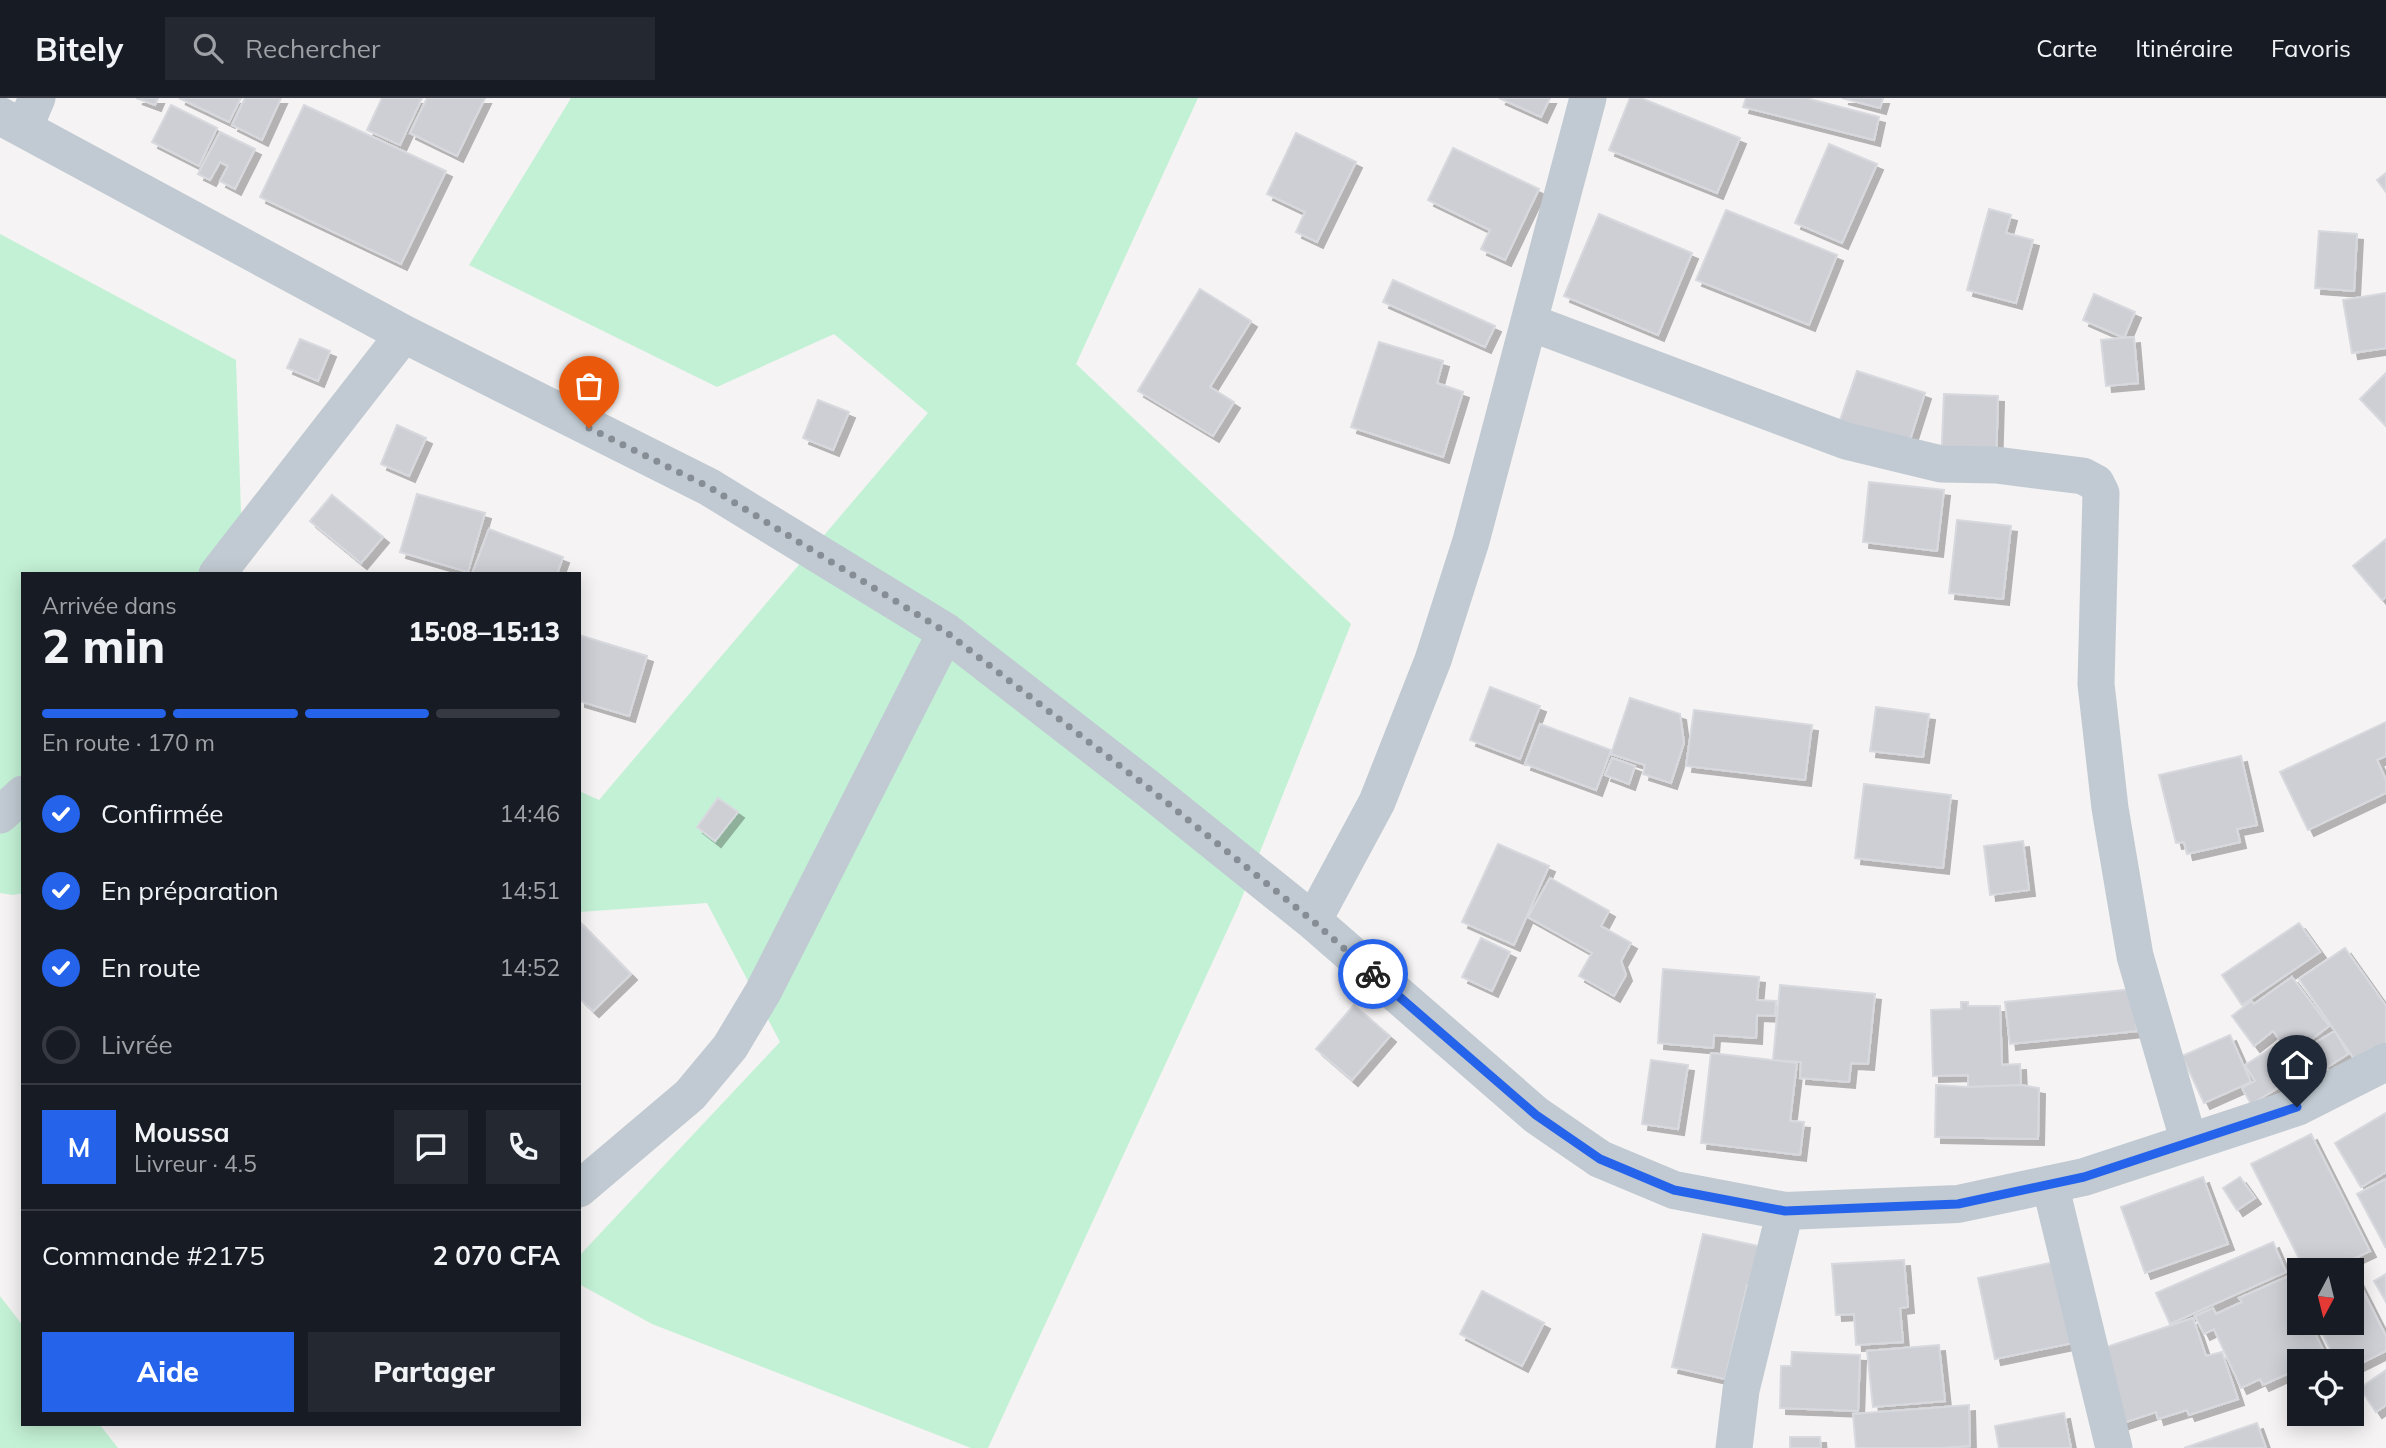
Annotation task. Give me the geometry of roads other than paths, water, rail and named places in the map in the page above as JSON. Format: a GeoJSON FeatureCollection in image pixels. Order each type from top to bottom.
{"type":"FeatureCollection","features":[{"type":"Feature","properties":{"kind":"street"},"geometry":{"type":"LineString","coordinates":[[1313,921],[1377,802],[1433,660],[1471,541],[1588,98]]}},
{"type":"Feature","properties":{"kind":"street"},"geometry":{"type":"LineString","coordinates":[[20,114],[404,334],[709,487],[946,632],[1150,789],[1313,921],[1536,1115],[1600,1159],[1674,1190],[1785,1211],[1958,1204],[2084,1177],[2297,1107],[2386,1062]]}},
{"type":"Feature","properties":{"kind":"street"},"geometry":{"type":"LineString","coordinates":[[1529,322],[1846,441],[1941,464],[1996,465],[2083,476],[2096,483],[2101,493],[2096,684],[2110,808],[2135,956],[2189,1142]]}},
{"type":"Feature","properties":{"kind":"street"},"geometry":{"type":"LineString","coordinates":[[218,572],[404,334]]}},
{"type":"Feature","properties":{"kind":"street"},"geometry":{"type":"LineString","coordinates":[[581,1187],[690,1095],[730,1047],[763,992],[946,632]]}},
{"type":"Feature","properties":{"kind":"street"},"geometry":{"type":"LineString","coordinates":[[0,815],[21,796]]}},
{"type":"Feature","properties":{"kind":"street"},"geometry":{"type":"LineString","coordinates":[[2050,1184],[2114,1448]]}},
{"type":"Feature","properties":{"kind":"street"},"geometry":{"type":"LineString","coordinates":[[1734,1448],[1741,1390],[1785,1211]]}}]}
